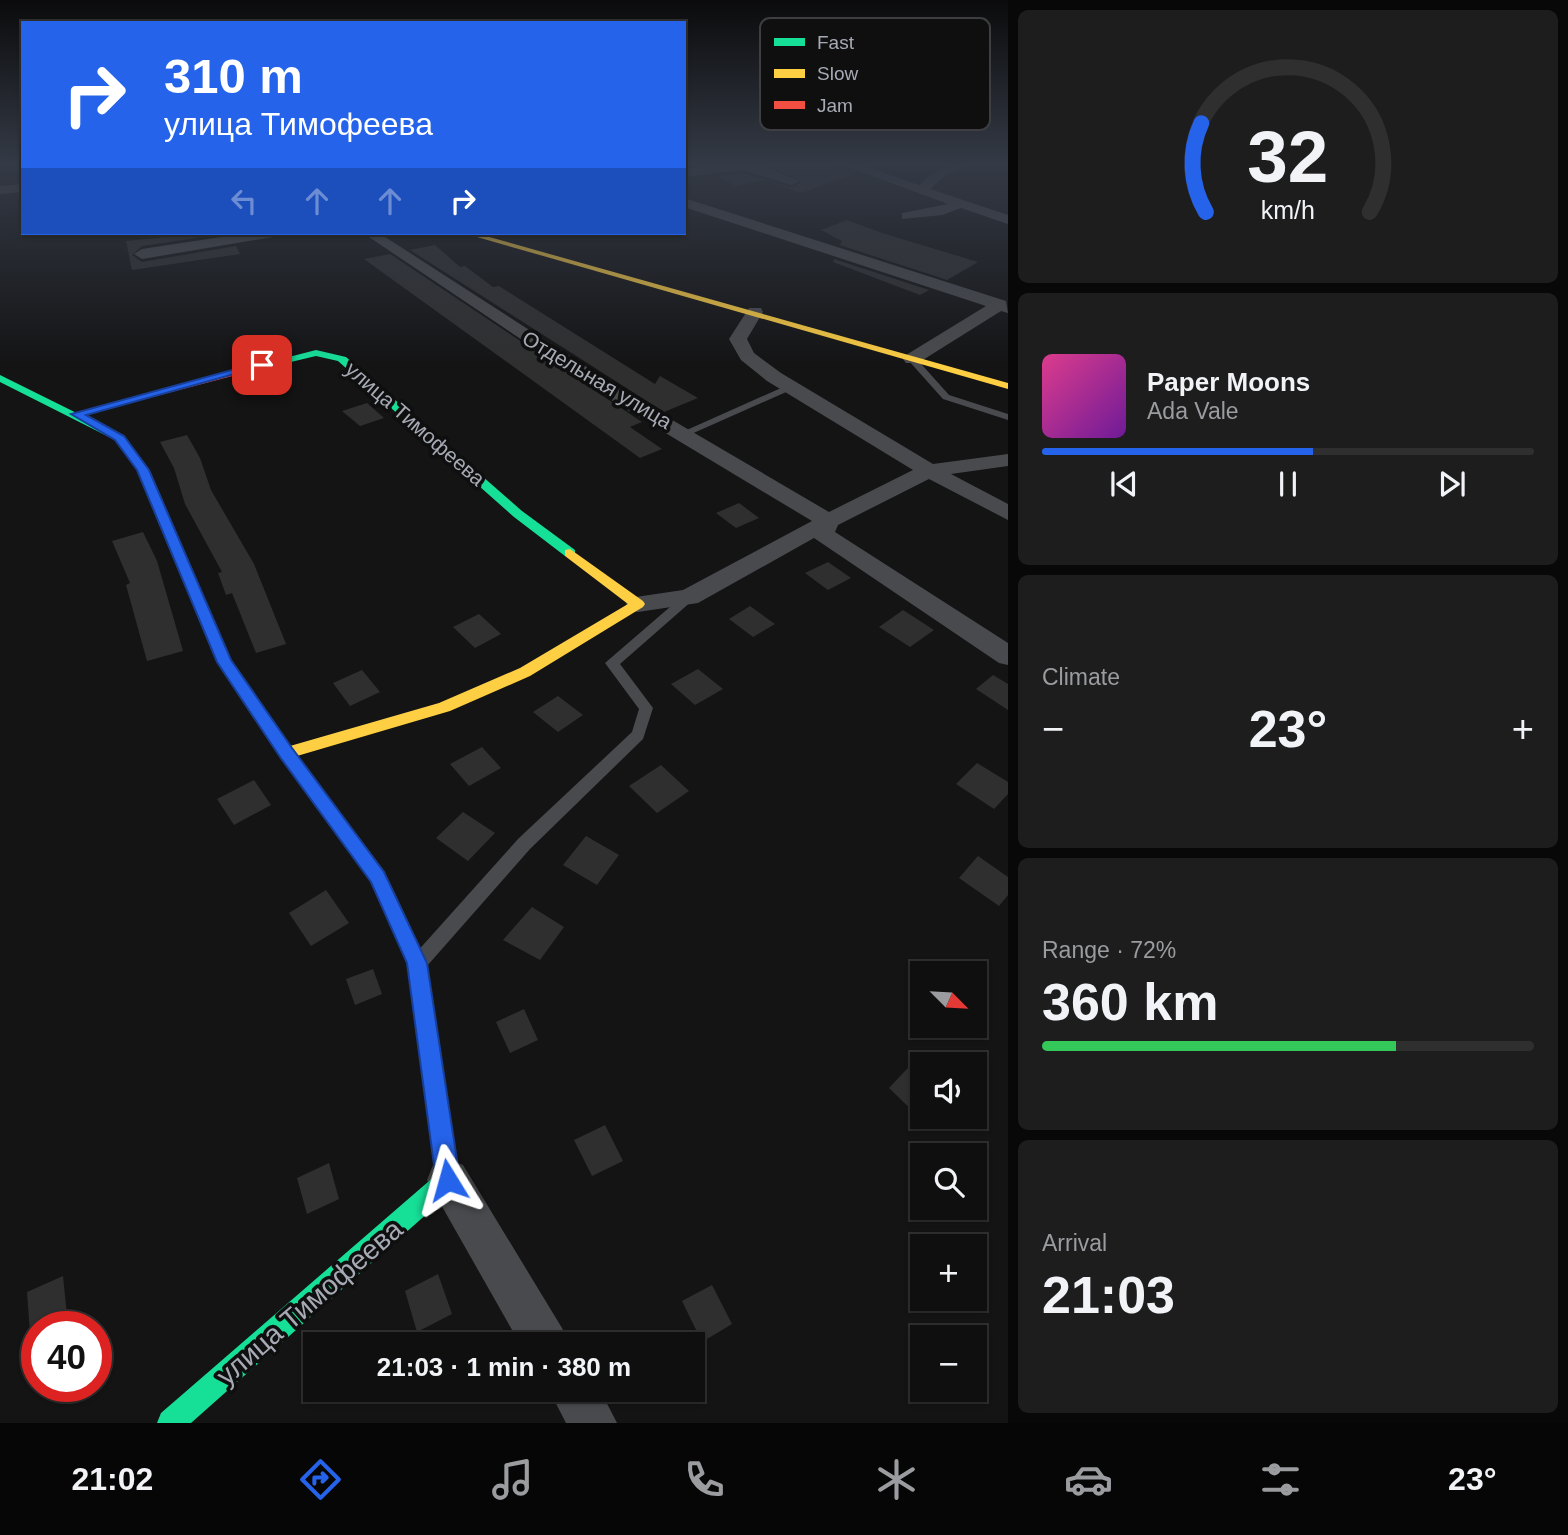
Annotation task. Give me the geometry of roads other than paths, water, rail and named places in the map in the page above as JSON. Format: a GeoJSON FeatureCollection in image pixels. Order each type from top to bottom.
{"type":"FeatureCollection","features":[{"type":"Feature","properties":{"kind":"street"},"geometry":{"type":"LineString","coordinates":[[774,231],[1004,307]]}},
{"type":"Feature","properties":{"kind":"street"},"geometry":{"type":"LineString","coordinates":[[142,254],[261,235]]}},
{"type":"Feature","properties":{"kind":"street","name":"Отдельная улица"},"geometry":{"type":"LineString","coordinates":[[373,235],[626,401],[685,433],[828,521]]}},
{"type":"Feature","properties":{"kind":"street"},"geometry":{"type":"LineString","coordinates":[[474,235],[755,312],[1008,386]]}},
{"type":"Feature","properties":{"kind":"street"},"geometry":{"type":"LineString","coordinates":[[912,359],[1004,307]]}},
{"type":"Feature","properties":{"kind":"street"},"geometry":{"type":"LineString","coordinates":[[755,312],[738,339],[747,356],[790,387],[929,471],[1008,513]]}},
{"type":"Feature","properties":{"kind":"street","name":"улица Тимофеева"},"geometry":{"type":"LineString","coordinates":[[76,414],[288,358],[316,353],[342,359],[518,513],[638,604]]}},
{"type":"Feature","properties":{"kind":"street"},"geometry":{"type":"LineString","coordinates":[[0,378],[120,438],[143,470],[224,662],[286,753],[378,877],[417,963],[448,1180],[539,1332]]}},
{"type":"Feature","properties":{"kind":"street"},"geometry":{"type":"LineString","coordinates":[[286,753],[444,707],[525,671],[638,604],[689,597],[828,521],[929,471],[1008,460]]}},
{"type":"Feature","properties":{"kind":"street"},"geometry":{"type":"LineString","coordinates":[[828,521],[823,534],[1008,656]]}},
{"type":"Feature","properties":{"kind":"street","name":"улица Тимофеева"},"geometry":{"type":"LineString","coordinates":[[170,1423],[448,1180]]}},
{"type":"Feature","properties":{"kind":"street"},"geometry":{"type":"LineString","coordinates":[[580,1402],[593,1423]]}},
{"type":"Feature","properties":{"kind":"lane"},"geometry":{"type":"LineString","coordinates":[[912,359],[946,397],[1008,417]]}},
{"type":"Feature","properties":{"kind":"lane"},"geometry":{"type":"LineString","coordinates":[[685,433],[790,387]]}},
{"type":"Feature","properties":{"kind":"lane"},"geometry":{"type":"LineString","coordinates":[[417,963],[524,844],[638,735],[646,708],[612,663],[689,597]]}}]}
